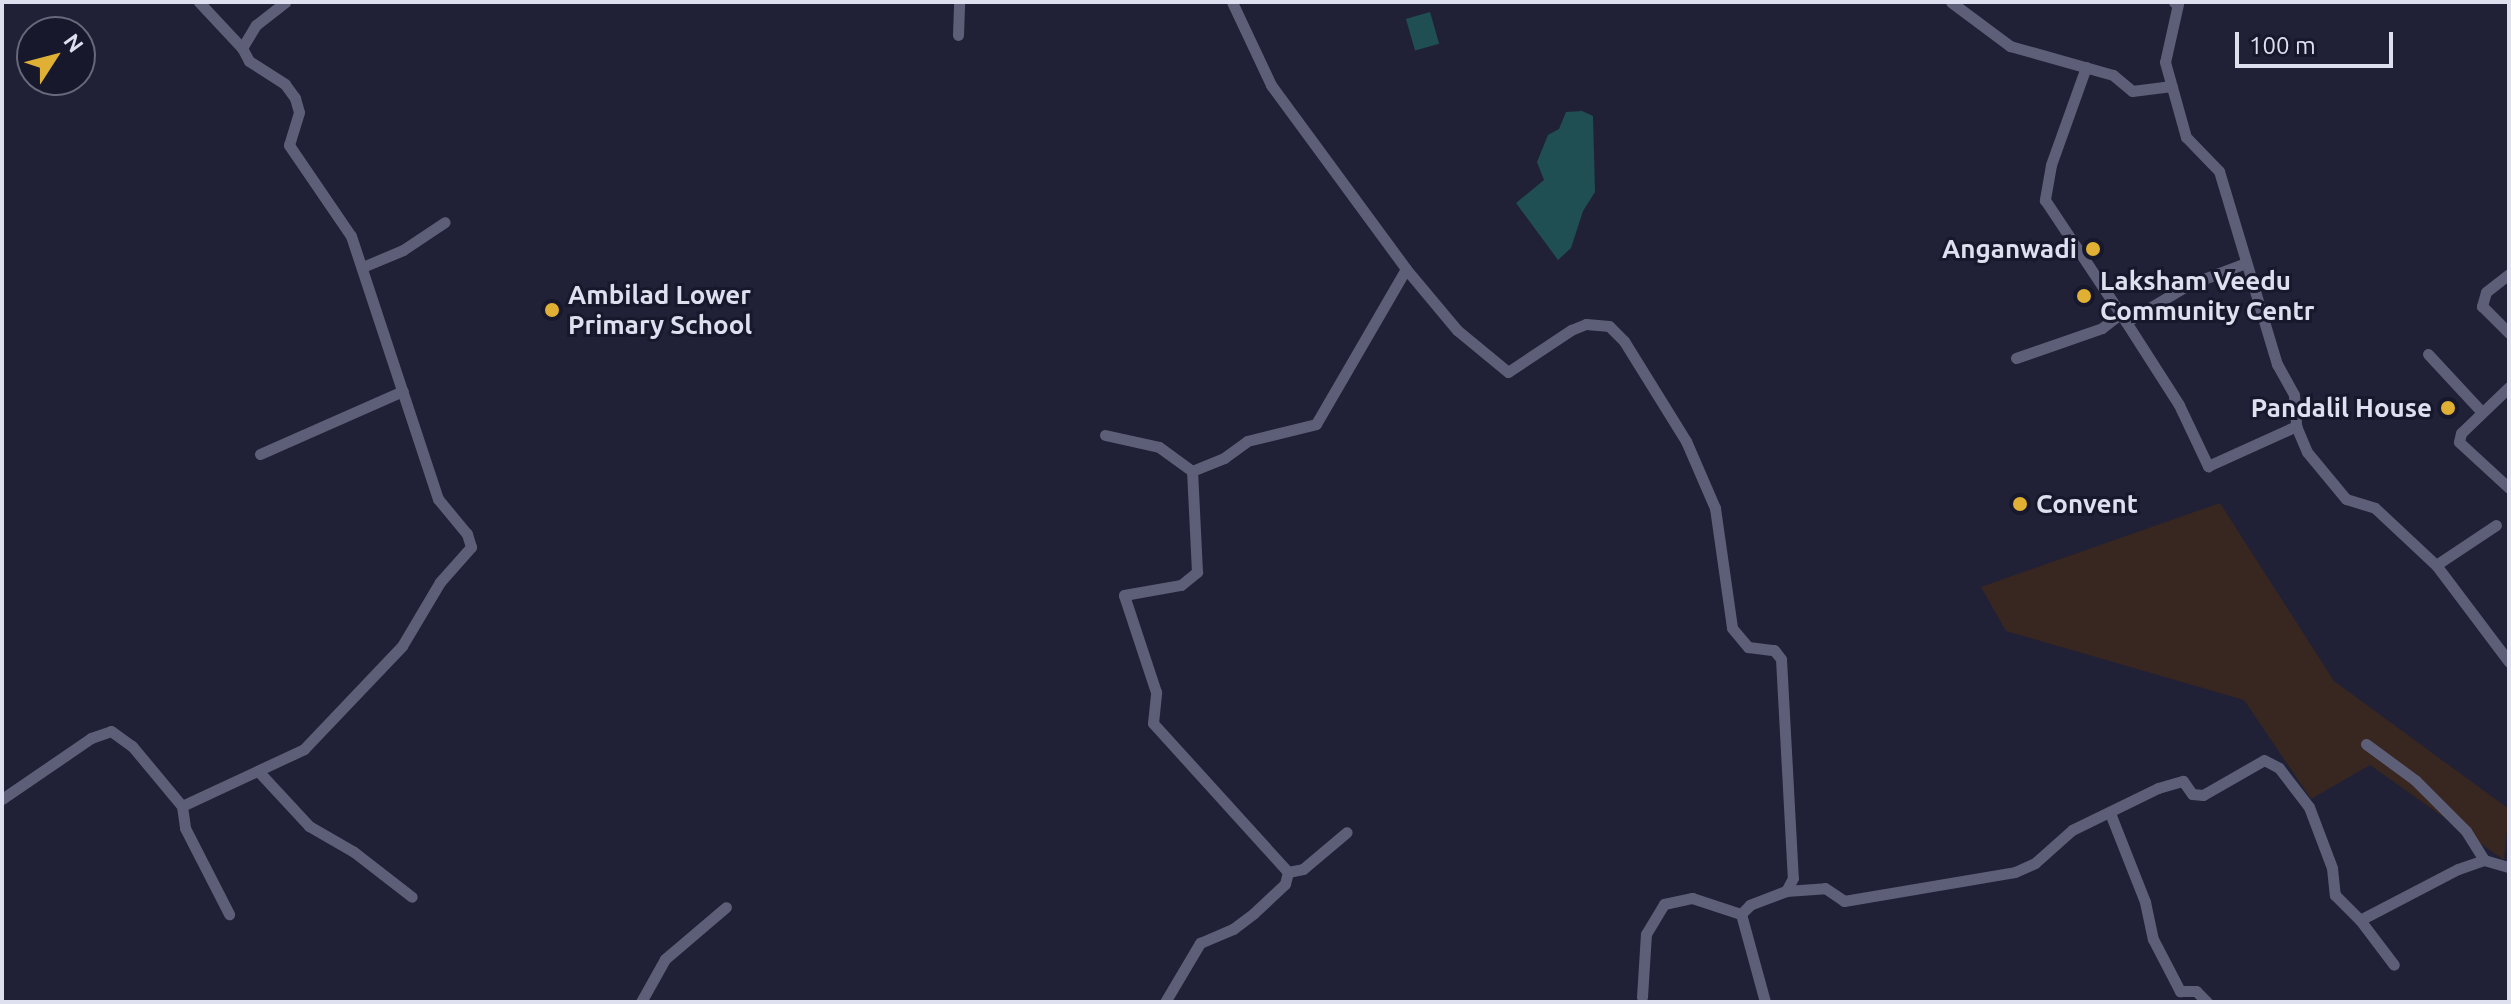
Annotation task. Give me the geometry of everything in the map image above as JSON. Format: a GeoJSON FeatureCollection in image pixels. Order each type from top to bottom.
{"type":"FeatureCollection","features":[{"type":"Feature","properties":{"kind":"street"},"geometry":{"type":"LineString","coordinates":[[182,806],[304,749],[353,701],[402,646],[440,582],[471,547],[467,534],[438,499],[365,266],[351,236],[289,145],[299,112],[295,98],[285,84],[249,61],[242,48],[199,2]]}},
{"type":"Feature","properties":{"kind":"street"},"geometry":{"type":"LineString","coordinates":[[242,48],[256,25],[285,2]]}},
{"type":"Feature","properties":{"kind":"street"},"geometry":{"type":"LineString","coordinates":[[958,35],[959,2]]}},
{"type":"Feature","properties":{"kind":"street"},"geometry":{"type":"LineString","coordinates":[[1232,2],[1271,85],[1406,269],[1457,330],[1508,372],[1571,330],[1586,324],[1609,326],[1624,341],[1679,428],[1715,508],[1732,628],[1748,647],[1774,650],[1781,659],[1793,878],[1786,891]]}},
{"type":"Feature","properties":{"kind":"street"},"geometry":{"type":"LineString","coordinates":[[1951,2],[1956,11],[2010,46],[2113,75],[2132,91],[2172,86]]}},
{"type":"Feature","properties":{"kind":"street"},"geometry":{"type":"LineString","coordinates":[[2174,2],[2178,4],[2165,62],[2186,137],[2219,171],[2277,364],[2294,395],[2296,426],[2307,452],[2346,499],[2375,508],[2436,565],[2509,662]]}},
{"type":"Feature","properties":{"kind":"street"},"geometry":{"type":"LineString","coordinates":[[2086,67],[2051,165],[2045,200],[2179,405],[2208,466],[2296,426]]}},
{"type":"Feature","properties":{"kind":"street"},"geometry":{"type":"LineString","coordinates":[[365,266],[403,250],[445,222]]}},
{"type":"Feature","properties":{"kind":"street"},"geometry":{"type":"LineString","coordinates":[[2016,358],[2102,328],[2188,285],[2246,263]]}},
{"type":"Feature","properties":{"kind":"street"},"geometry":{"type":"LineString","coordinates":[[1192,471],[1247,441],[1316,424],[1406,269]]}},
{"type":"Feature","properties":{"kind":"street"},"geometry":{"type":"LineString","coordinates":[[2509,274],[2486,292],[2482,306],[2509,333]]}},
{"type":"Feature","properties":{"kind":"street"},"geometry":{"type":"LineString","coordinates":[[2428,354],[2481,411]]}},
{"type":"Feature","properties":{"kind":"street"},"geometry":{"type":"LineString","coordinates":[[2507,483],[2459,442],[2481,411],[2509,387]]}},
{"type":"Feature","properties":{"kind":"street"},"geometry":{"type":"LineString","coordinates":[[260,454],[403,391]]}},
{"type":"Feature","properties":{"kind":"street"},"geometry":{"type":"LineString","coordinates":[[1105,435],[1159,447],[1192,471]]}},
{"type":"Feature","properties":{"kind":"street"},"geometry":{"type":"LineString","coordinates":[[1192,471],[1197,572],[1181,585],[1124,595],[1122,602],[1156,692],[1153,723],[1288,872]]}},
{"type":"Feature","properties":{"kind":"street"},"geometry":{"type":"LineString","coordinates":[[2436,565],[2496,525]]}},
{"type":"Feature","properties":{"kind":"street"},"geometry":{"type":"LineString","coordinates":[[2,799],[91,738],[111,731],[132,746],[182,806],[185,828],[229,914]]}},
{"type":"Feature","properties":{"kind":"street"},"geometry":{"type":"LineString","coordinates":[[2366,744],[2415,780],[2466,831],[2484,860]]}},
{"type":"Feature","properties":{"kind":"street"},"geometry":{"type":"LineString","coordinates":[[1741,914],[1750,905],[1786,891],[1825,888],[1844,901],[2015,872],[2035,863],[2072,830],[2176,781],[2183,781],[2192,794],[2203,795],[2253,764],[2272,761],[2309,807],[2332,868],[2335,895],[2360,920],[2394,965]]}},
{"type":"Feature","properties":{"kind":"street"},"geometry":{"type":"LineString","coordinates":[[259,772],[309,826],[354,852],[412,897]]}},
{"type":"Feature","properties":{"kind":"street"},"geometry":{"type":"LineString","coordinates":[[2110,813],[2145,902],[2153,939],[2180,991],[2196,991],[2207,1002]]}},
{"type":"Feature","properties":{"kind":"street"},"geometry":{"type":"LineString","coordinates":[[1288,872],[1303,869],[1347,832]]}},
{"type":"Feature","properties":{"kind":"street"},"geometry":{"type":"LineString","coordinates":[[2360,920],[2425,882],[2484,860],[2509,867]]}},
{"type":"Feature","properties":{"kind":"street"},"geometry":{"type":"LineString","coordinates":[[1165,1002],[1200,943],[1233,929],[1254,913],[1285,884],[1288,872]]}},
{"type":"Feature","properties":{"kind":"street"},"geometry":{"type":"LineString","coordinates":[[1642,997],[1646,934],[1664,904],[1692,898],[1741,914]]}},
{"type":"Feature","properties":{"kind":"street"},"geometry":{"type":"LineString","coordinates":[[641,1002],[665,959],[726,907]]}},
{"type":"Feature","properties":{"kind":"street"},"geometry":{"type":"LineString","coordinates":[[1741,914],[1765,1002]]}},
{"type":"Feature","properties":{"kind":"shaded area"},"geometry":{"type":"Polygon","coordinates":[[[1430,12],[1439,44],[1415,51],[1406,19],[1430,12]]]}},
{"type":"Feature","properties":{"kind":"shaded area"},"geometry":{"type":"Polygon","coordinates":[[[1582,111],[1593,116],[1595,192],[1583,211],[1571,248],[1558,260],[1516,203],[1544,180],[1537,162],[1548,135],[1559,129],[1566,112],[1582,111]]]}},
{"type":"Feature","properties":{"kind":"shaded area"},"geometry":{"type":"Polygon","coordinates":[[[2220,503],[2334,681],[2509,809],[2504,860],[2370,765],[2311,799],[2244,700],[2006,631],[1981,587],[2220,503]]]}},
{"type":"Feature","properties":{"kind":"place","name":"Anganwadi"},"geometry":{"type":"Point","coordinates":[2093,249]}},
{"type":"Feature","properties":{"kind":"place","name":"Laksham Veedu Community Centr"},"geometry":{"type":"Point","coordinates":[2084,296]}},
{"type":"Feature","properties":{"kind":"place","name":"Ambilad Lower Primary School"},"geometry":{"type":"Point","coordinates":[552,310]}},
{"type":"Feature","properties":{"kind":"place","name":"Pandalil House"},"geometry":{"type":"Point","coordinates":[2448,408]}},
{"type":"Feature","properties":{"kind":"place","name":"Convent"},"geometry":{"type":"Point","coordinates":[2020,504]}}]}
